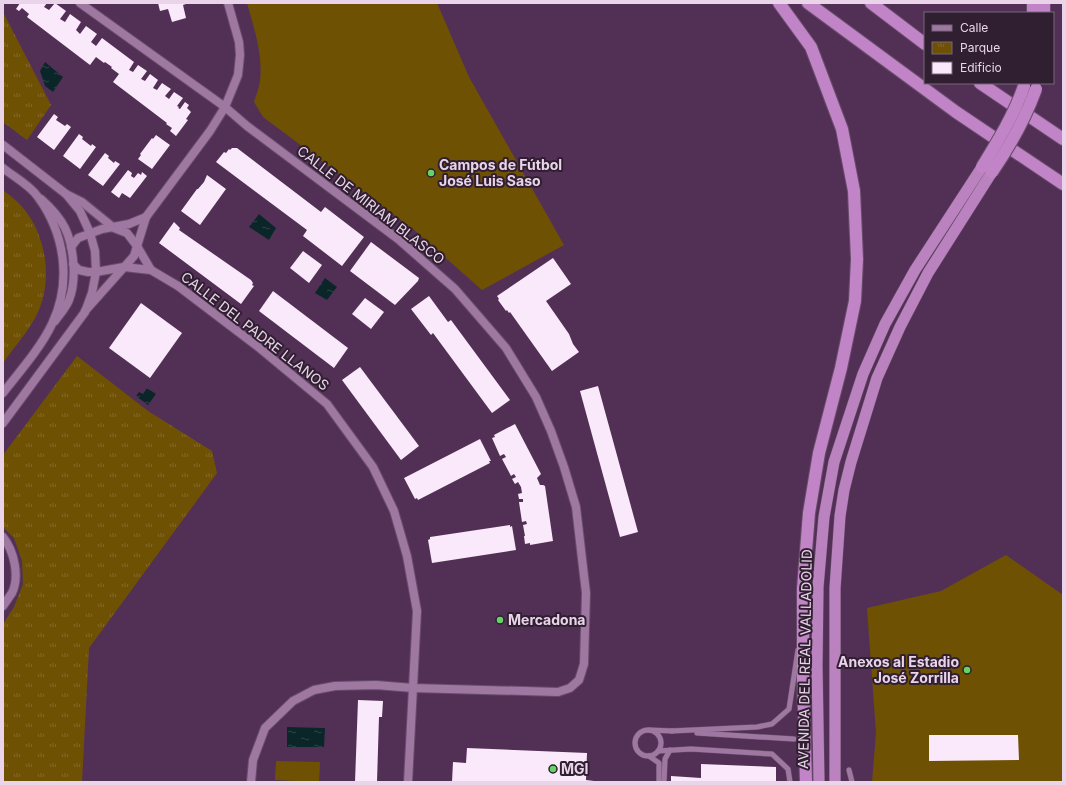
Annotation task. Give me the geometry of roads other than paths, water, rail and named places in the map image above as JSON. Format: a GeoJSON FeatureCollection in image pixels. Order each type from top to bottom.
{"type":"FeatureCollection","features":[{"type":"Feature","properties":{"kind":"highway"},"geometry":{"type":"LineString","coordinates":[[779,3],[811,47],[842,129],[854,191],[857,259],[855,301],[841,368],[819,452],[809,514],[803,589],[803,676],[806,782]]}},
{"type":"Feature","properties":{"kind":"highway"},"geometry":{"type":"LineString","coordinates":[[808,3],[956,112],[1063,184]]}},
{"type":"Feature","properties":{"kind":"highway"},"geometry":{"type":"LineString","coordinates":[[871,3],[924,42]]}},
{"type":"Feature","properties":{"kind":"highway"},"geometry":{"type":"LineString","coordinates":[[882,3],[924,42]]}},
{"type":"Feature","properties":{"kind":"highway"},"geometry":{"type":"LineString","coordinates":[[981,84],[1063,139]]}},
{"type":"Feature","properties":{"kind":"highway"},"geometry":{"type":"LineString","coordinates":[[987,169],[1009,122],[1031,85]]}},
{"type":"Feature","properties":{"kind":"highway","name":"AVENIDA DEL REAL VALLADOLID"},"geometry":{"type":"LineString","coordinates":[[819,782],[817,666],[818,587],[824,517],[834,462],[863,374],[885,324],[919,263],[987,169]]}},
{"type":"Feature","properties":{"kind":"highway","name":"AVENIDA DEL REAL VALLADOLID"},"geometry":{"type":"LineString","coordinates":[[835,782],[835,588],[840,516],[844,490],[877,378],[900,327],[928,273],[987,169]]}},
{"type":"Feature","properties":{"kind":"street","name":"CALLE DE MIRIAM BLASCO"},"geometry":{"type":"LineString","coordinates":[[80,3],[225,107],[247,126],[398,239],[455,289],[506,348],[536,397],[551,431],[576,507],[586,593],[584,664],[579,680],[570,688],[558,692],[413,688],[376,685],[335,686],[314,690],[293,701],[265,728],[253,760],[251,782]]}},
{"type":"Feature","properties":{"kind":"street"},"geometry":{"type":"LineString","coordinates":[[3,422],[85,312],[134,256],[146,217],[210,131],[225,107],[238,75],[240,55],[239,42],[228,3]]}},
{"type":"Feature","properties":{"kind":"street"},"geometry":{"type":"LineString","coordinates":[[3,146],[66,194],[80,210],[90,233],[95,251],[96,272],[92,292],[85,312]]}},
{"type":"Feature","properties":{"kind":"street"},"geometry":{"type":"LineString","coordinates":[[3,168],[52,209],[65,228],[74,264],[69,301],[3,393]]}},
{"type":"Feature","properties":{"kind":"street","name":"CALLE DEL PADRE LLANOS"},"geometry":{"type":"LineString","coordinates":[[66,194],[82,202],[114,228],[127,233],[152,270]]}},
{"type":"Feature","properties":{"kind":"street"},"geometry":{"type":"LineString","coordinates":[[38,196],[51,219],[61,243],[64,271],[63,289],[60,306],[52,325]]}},
{"type":"Feature","properties":{"kind":"street"},"geometry":{"type":"LineString","coordinates":[[71,248],[78,238],[90,233],[129,224],[146,217]]}},
{"type":"Feature","properties":{"kind":"street"},"geometry":{"type":"LineString","coordinates":[[74,264],[79,270],[96,272]]}},
{"type":"Feature","properties":{"kind":"street","name":"CALLE DEL PADRE LLANOS"},"geometry":{"type":"LineString","coordinates":[[96,272],[124,267],[152,270],[178,286],[257,346],[327,404],[373,466],[394,511],[408,556],[417,611],[408,782]]}},
{"type":"Feature","properties":{"kind":"street"},"geometry":{"type":"LineString","coordinates":[[3,537],[15,560],[12,592],[3,606]]}},
{"type":"Feature","properties":{"kind":"lane"},"geometry":{"type":"LineString","coordinates":[[671,731],[757,727],[772,724],[789,709],[798,649],[803,589]]}},
{"type":"Feature","properties":{"kind":"lane"},"geometry":{"type":"LineString","coordinates":[[649,730],[656,733],[660,740],[660,747],[658,751]]}},
{"type":"Feature","properties":{"kind":"lane"},"geometry":{"type":"LineString","coordinates":[[658,782],[659,763],[638,751],[635,743],[639,734],[642,732],[649,730],[671,731],[794,739]]}},
{"type":"Feature","properties":{"kind":"lane"},"geometry":{"type":"LineString","coordinates":[[649,756],[658,751],[691,749],[772,754],[788,769],[790,782]]}},
{"type":"Feature","properties":{"kind":"lane"},"geometry":{"type":"LineString","coordinates":[[664,782],[665,759],[670,750]]}},
{"type":"Feature","properties":{"kind":"lane"},"geometry":{"type":"LineString","coordinates":[[849,770],[852,782]]}},
{"type":"Feature","properties":{"kind":"water"},"geometry":{"type":"Polygon","coordinates":[[[45,62],[63,77],[53,92],[45,86],[40,71],[45,62]]]}},
{"type":"Feature","properties":{"kind":"water"},"geometry":{"type":"Polygon","coordinates":[[[259,214],[276,228],[269,240],[249,227],[259,214]]]}},
{"type":"Feature","properties":{"kind":"water"},"geometry":{"type":"Polygon","coordinates":[[[325,278],[337,287],[327,300],[315,293],[325,278]]]}},
{"type":"Feature","properties":{"kind":"water"},"geometry":{"type":"Polygon","coordinates":[[[147,388],[156,394],[148,405],[136,396],[139,392],[143,394],[147,388]]]}},
{"type":"Feature","properties":{"kind":"water"},"geometry":{"type":"Polygon","coordinates":[[[287,727],[325,728],[324,747],[287,747],[287,727]]]}},
{"type":"Feature","properties":{"kind":"place","name":"Campos de Fútbol José Luis Saso"},"geometry":{"type":"Point","coordinates":[431,173]}},
{"type":"Feature","properties":{"kind":"place","name":"Mercadona"},"geometry":{"type":"Point","coordinates":[500,620]}},
{"type":"Feature","properties":{"kind":"place","name":"Anexos al Estadio José Zorrilla"},"geometry":{"type":"Point","coordinates":[967,670]}},
{"type":"Feature","properties":{"kind":"place","name":"MGI"},"geometry":{"type":"Point","coordinates":[553,769]}}]}
